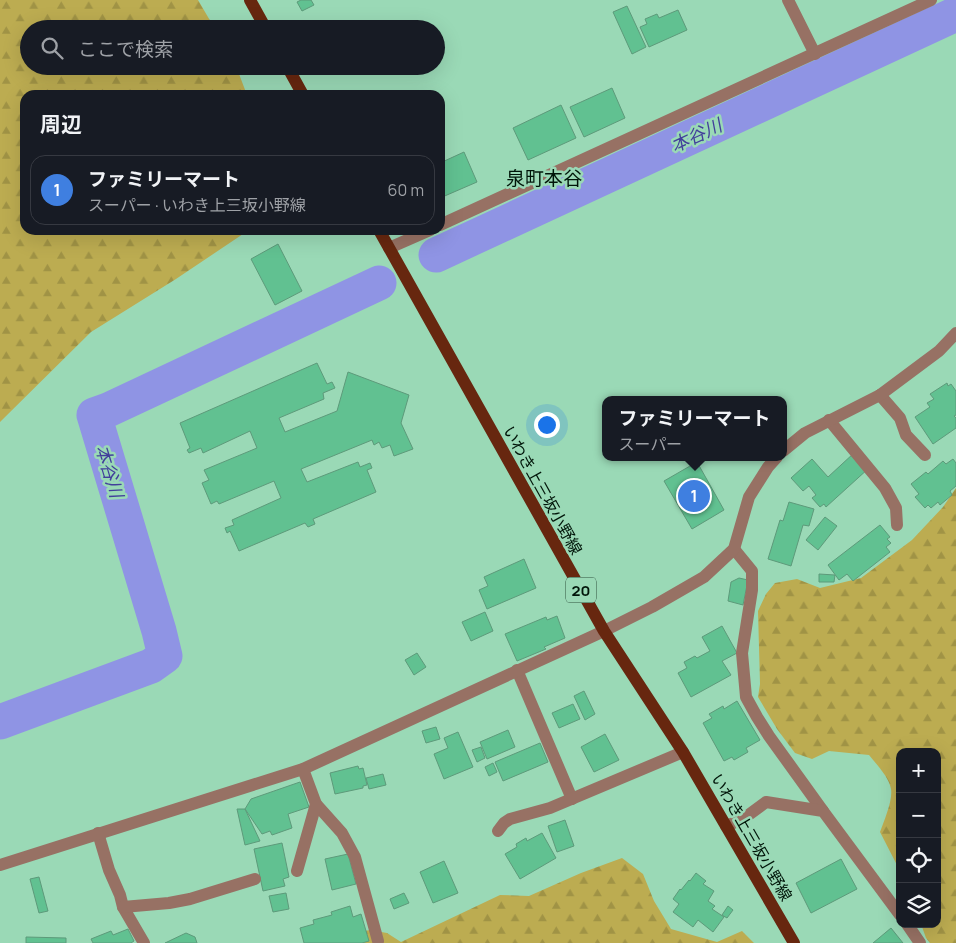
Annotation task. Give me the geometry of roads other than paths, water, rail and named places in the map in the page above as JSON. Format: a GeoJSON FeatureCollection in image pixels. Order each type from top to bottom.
{"type":"FeatureCollection","features":[{"type":"Feature","properties":{"kind":"main road"},"geometry":{"type":"LineString","coordinates":[[250,0],[261,20]]}},
{"type":"Feature","properties":{"kind":"main road"},"geometry":{"type":"LineString","coordinates":[[292,75],[300,90]]}},
{"type":"Feature","properties":{"kind":"main road","name":"いわき上三坂小野線"},"geometry":{"type":"LineString","coordinates":[[382,235],[604,631],[683,752],[794,943]]}},
{"type":"Feature","properties":{"kind":"street"},"geometry":{"type":"LineString","coordinates":[[788,0],[815,54]]}},
{"type":"Feature","properties":{"kind":"street"},"geometry":{"type":"LineString","coordinates":[[445,223],[931,0]]}},
{"type":"Feature","properties":{"kind":"street"},"geometry":{"type":"LineString","coordinates":[[389,248],[419,235]]}},
{"type":"Feature","properties":{"kind":"street"},"geometry":{"type":"LineString","coordinates":[[787,448],[805,433],[880,395],[939,351],[956,333]]}},
{"type":"Feature","properties":{"kind":"street"},"geometry":{"type":"LineString","coordinates":[[880,395],[900,418],[906,435],[925,455]]}},
{"type":"Feature","properties":{"kind":"street"},"geometry":{"type":"LineString","coordinates":[[829,420],[885,488],[896,508],[897,525]]}},
{"type":"Feature","properties":{"kind":"street"},"geometry":{"type":"LineString","coordinates":[[0,865],[303,769],[604,631],[652,607],[704,578],[734,549],[748,497],[773,461]]}},
{"type":"Feature","properties":{"kind":"street"},"geometry":{"type":"LineString","coordinates":[[734,549],[752,571],[752,590],[742,653],[746,696],[769,736],[896,910]]}},
{"type":"Feature","properties":{"kind":"street"},"geometry":{"type":"LineString","coordinates":[[517,670],[572,799]]}},
{"type":"Feature","properties":{"kind":"street"},"geometry":{"type":"LineString","coordinates":[[498,831],[510,819],[550,808],[683,752]]}},
{"type":"Feature","properties":{"kind":"street"},"geometry":{"type":"LineString","coordinates":[[303,769],[316,804],[342,833],[355,857],[378,941]]}},
{"type":"Feature","properties":{"kind":"street"},"geometry":{"type":"LineString","coordinates":[[726,826],[743,819],[766,802],[823,811]]}},
{"type":"Feature","properties":{"kind":"street"},"geometry":{"type":"LineString","coordinates":[[298,870],[316,804]]}},
{"type":"Feature","properties":{"kind":"street"},"geometry":{"type":"LineString","coordinates":[[98,833],[109,870],[123,906],[144,943]]}},
{"type":"Feature","properties":{"kind":"street"},"geometry":{"type":"LineString","coordinates":[[123,906],[168,903],[190,899],[255,879]]}},
{"type":"Feature","properties":{"kind":"street"},"geometry":{"type":"LineString","coordinates":[[910,928],[920,943]]}},
{"type":"Feature","properties":{"kind":"waterway","name":"本谷川"},"geometry":{"type":"LineString","coordinates":[[436,255],[956,14]]}},
{"type":"Feature","properties":{"kind":"waterway","name":"本谷川"},"geometry":{"type":"LineString","coordinates":[[0,722],[151,666],[165,656],[94,415],[379,283]]}},
{"type":"Feature","properties":{"kind":"place","name":"ファミリーマート"},"geometry":{"type":"Point","coordinates":[694,496]}},
{"type":"Feature","properties":{"kind":"district","name":"泉町本谷"},"geometry":{"type":"Point","coordinates":[544,178]}}]}
